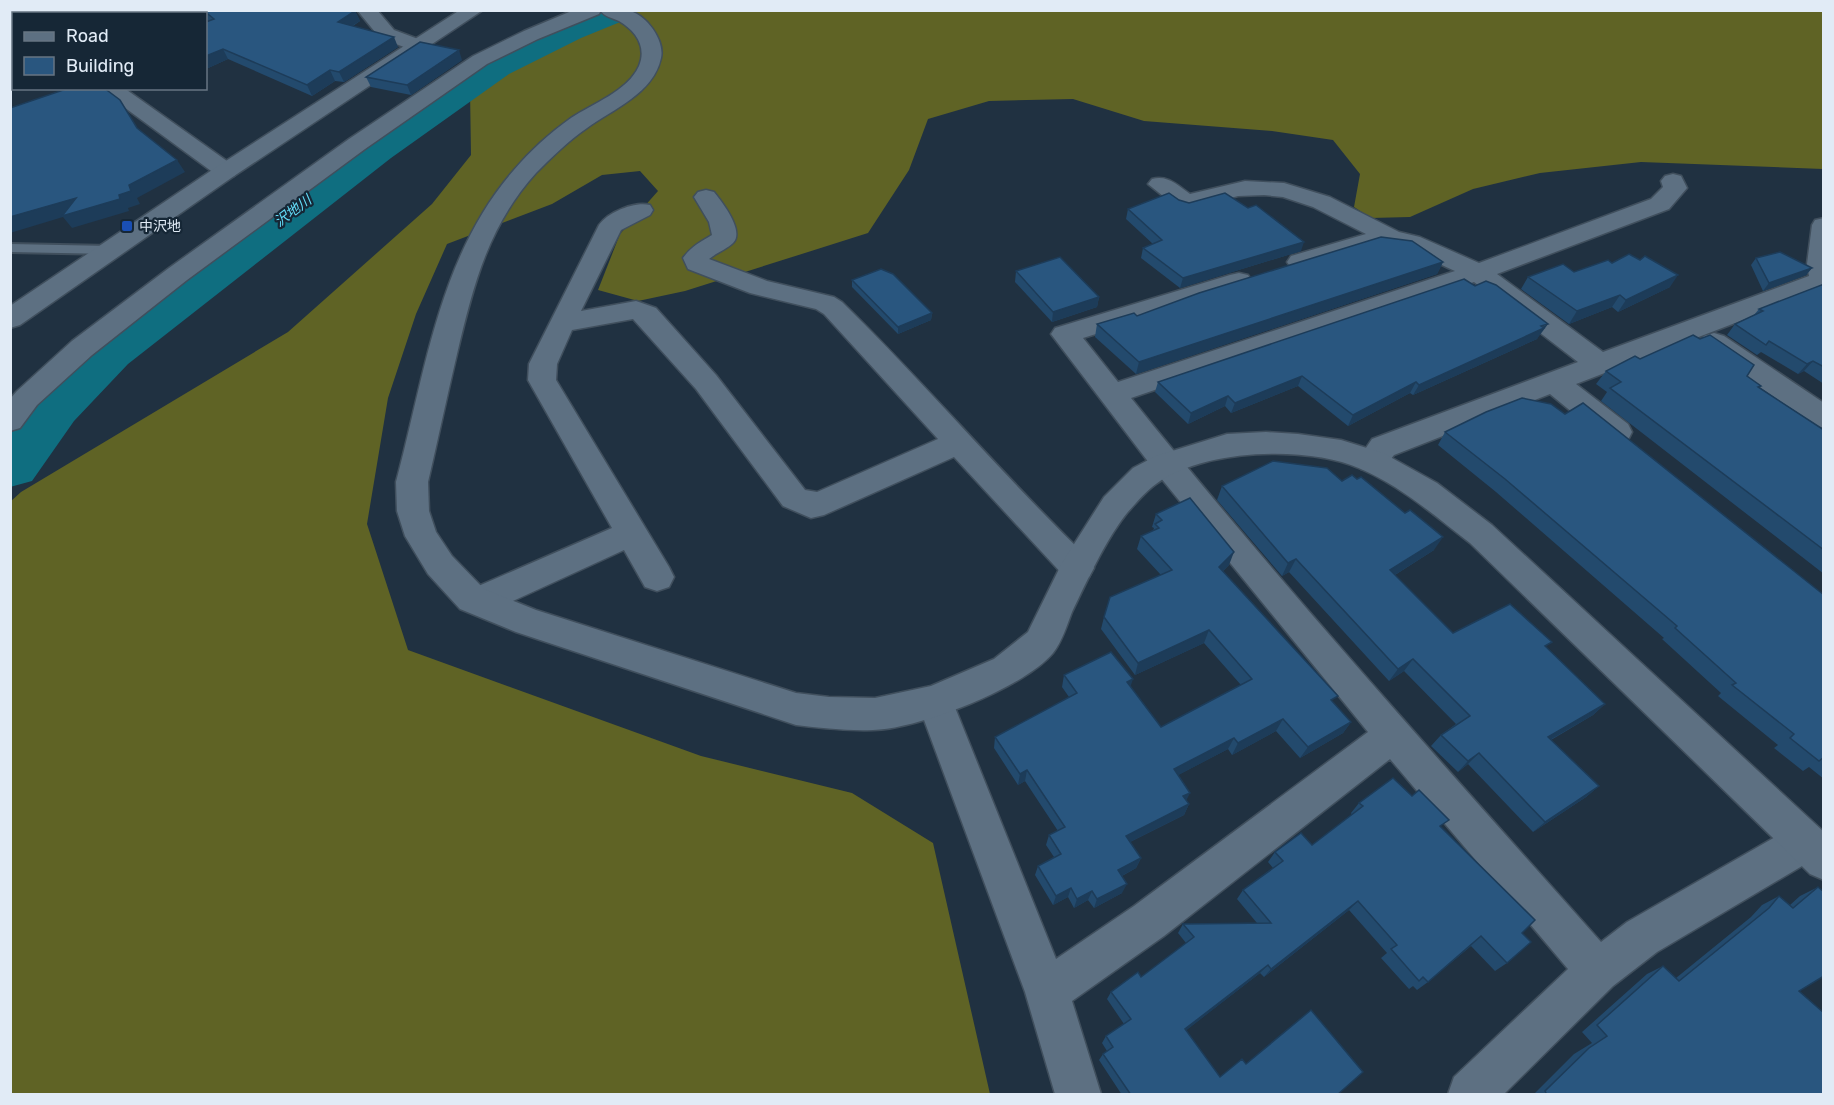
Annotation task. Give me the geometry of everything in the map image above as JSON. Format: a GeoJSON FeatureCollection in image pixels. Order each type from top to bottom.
{"type":"FeatureCollection","features":[{"type":"Feature","properties":{"kind":"street"},"geometry":{"type":"LineString","coordinates":[[366,10],[387,34],[419,46]]}},
{"type":"Feature","properties":{"kind":"street"},"geometry":{"type":"LineString","coordinates":[[10,319],[226,171],[474,10]]}},
{"type":"Feature","properties":{"kind":"street"},"geometry":{"type":"LineString","coordinates":[[10,421],[27,398],[82,348],[178,274],[357,144],[480,60],[531,34],[592,10]]}},
{"type":"Feature","properties":{"kind":"street"},"geometry":{"type":"LineString","coordinates":[[622,16],[650,39],[649,65],[638,81],[545,151],[520,177],[493,214],[461,282],[412,482],[413,511],[421,536],[440,566],[472,599],[528,622],[796,709],[829,713],[875,714],[935,701],[1007,670],[1041,642],[1077,568],[1115,506],[1144,476],[1167,464],[1227,444],[1266,443],[1341,451],[1372,461],[1426,491],[1481,534],[1814,851],[1642,937],[1598,971],[1471,1095]]}},
{"type":"Feature","properties":{"kind":"street"},"geometry":{"type":"LineString","coordinates":[[111,90],[175,131],[189,146],[226,171]]}},
{"type":"Feature","properties":{"kind":"street"},"geometry":{"type":"LineString","coordinates":[[1113,394],[1478,272],[1660,204],[1675,188],[1673,181]]}},
{"type":"Feature","properties":{"kind":"street"},"geometry":{"type":"LineString","coordinates":[[1160,184],[1187,203],[1245,188],[1288,192],[1326,205],[1391,237],[1411,242],[1478,272],[1599,363]]}},
{"type":"Feature","properties":{"kind":"street"},"geometry":{"type":"LineString","coordinates":[[706,197],[721,220],[725,232],[724,238],[701,252],[696,258],[697,263],[759,287],[825,303],[833,308],[909,388],[1011,503],[1077,568]]}},
{"type":"Feature","properties":{"kind":"street"},"geometry":{"type":"LineString","coordinates":[[641,210],[611,225],[543,364],[542,380],[657,577]]}},
{"type":"Feature","properties":{"kind":"street"},"geometry":{"type":"LineString","coordinates":[[1372,461],[1383,447],[1599,363],[1823,281],[1820,264],[1824,225]]}},
{"type":"Feature","properties":{"kind":"street"},"geometry":{"type":"LineString","coordinates":[[1391,237],[1374,239],[1065,334],[1167,464],[1393,735],[1598,971]]}},
{"type":"Feature","properties":{"kind":"street"},"geometry":{"type":"LineString","coordinates":[[562,323],[636,310],[646,314],[706,382],[794,498],[811,506],[824,503],[957,443]]}},
{"type":"Feature","properties":{"kind":"street"},"geometry":{"type":"LineString","coordinates":[[1695,329],[1824,418]]}},
{"type":"Feature","properties":{"kind":"street"},"geometry":{"type":"LineString","coordinates":[[1553,381],[1637,448]]}},
{"type":"Feature","properties":{"kind":"street"},"geometry":{"type":"LineString","coordinates":[[478,601],[631,533]]}},
{"type":"Feature","properties":{"kind":"street"},"geometry":{"type":"LineString","coordinates":[[935,701],[1047,992],[1078,1095]]}},
{"type":"Feature","properties":{"kind":"street"},"geometry":{"type":"LineString","coordinates":[[1047,992],[1149,921],[1393,735]]}},
{"type":"Feature","properties":{"kind":"lane"},"geometry":{"type":"LineString","coordinates":[[10,248],[111,250]]}},
{"type":"Feature","properties":{"kind":"green space"},"geometry":{"type":"Polygon","coordinates":[[[623,11],[1823,11],[1823,169],[1641,162],[1540,173],[1473,189],[1410,217],[1371,218],[1354,207],[1360,174],[1333,140],[1272,131],[1144,121],[1073,99],[989,101],[928,119],[909,170],[868,233],[685,291],[638,301],[598,290],[620,234],[658,191],[640,171],[602,175],[552,204],[447,244],[416,314],[388,398],[367,524],[408,650],[701,756],[852,793],[933,843],[990,1094],[11,1094],[10,502],[21,492],[288,332],[432,204],[471,155],[470,90],[578,31],[623,11]]]}},
{"type":"Feature","properties":{"kind":"building"},"geometry":{"type":"Polygon","coordinates":[[[10,10],[73,10],[72,12],[12,12],[12,26],[10,26],[10,10]]]}},
{"type":"Feature","properties":{"kind":"building"},"geometry":{"type":"Polygon","coordinates":[[[203,10],[355,10],[338,22],[394,37],[339,72],[330,70],[307,85],[223,49],[207,56],[207,22],[214,19],[203,10]]]}},
{"type":"Feature","properties":{"kind":"building"},"geometry":{"type":"Polygon","coordinates":[[[420,42],[459,50],[407,85],[366,77],[420,42]]]}},
{"type":"Feature","properties":{"kind":"building"},"geometry":{"type":"Polygon","coordinates":[[[63,90],[107,90],[120,100],[137,128],[177,160],[129,185],[131,191],[119,195],[120,199],[62,216],[76,198],[10,217],[10,108],[63,90]]]}},
{"type":"Feature","properties":{"kind":"building"},"geometry":{"type":"Polygon","coordinates":[[[1169,193],[1189,203],[1225,193],[1248,208],[1256,205],[1304,242],[1183,278],[1143,248],[1162,240],[1128,209],[1169,193]]]}},
{"type":"Feature","properties":{"kind":"building"},"geometry":{"type":"Polygon","coordinates":[[[1381,237],[1412,241],[1443,262],[1139,362],[1097,324],[1134,313],[1137,316],[1199,293],[1381,237]]]}},
{"type":"Feature","properties":{"kind":"building"},"geometry":{"type":"Polygon","coordinates":[[[1780,252],[1812,268],[1769,283],[1756,258],[1780,252]]]}},
{"type":"Feature","properties":{"kind":"building"},"geometry":{"type":"Polygon","coordinates":[[[1629,254],[1640,260],[1645,256],[1678,275],[1626,300],[1620,295],[1577,311],[1528,277],[1563,264],[1574,272],[1608,260],[1612,263],[1629,254]]]}},
{"type":"Feature","properties":{"kind":"building"},"geometry":{"type":"Polygon","coordinates":[[[1060,257],[1099,297],[1053,312],[1016,271],[1060,257]]]}},
{"type":"Feature","properties":{"kind":"building"},"geometry":{"type":"Polygon","coordinates":[[[881,269],[893,274],[932,313],[898,327],[852,280],[881,269]]]}},
{"type":"Feature","properties":{"kind":"building"},"geometry":{"type":"Polygon","coordinates":[[[1464,279],[1475,286],[1486,281],[1496,285],[1548,324],[1541,326],[1544,328],[1419,385],[1416,382],[1353,415],[1302,376],[1235,403],[1228,396],[1191,413],[1158,382],[1464,279]]]}},
{"type":"Feature","properties":{"kind":"building"},"geometry":{"type":"Polygon","coordinates":[[[1824,284],[1824,367],[1813,361],[1807,364],[1769,341],[1766,345],[1735,324],[1763,311],[1759,309],[1824,284]]]}},
{"type":"Feature","properties":{"kind":"building"},"geometry":{"type":"Polygon","coordinates":[[[1693,335],[1700,339],[1710,335],[1754,365],[1747,376],[1761,386],[1758,387],[1824,430],[1824,550],[1610,388],[1621,382],[1606,371],[1635,356],[1640,359],[1693,335]]]}},
{"type":"Feature","properties":{"kind":"building"},"geometry":{"type":"Polygon","coordinates":[[[1522,398],[1551,404],[1565,414],[1583,403],[1824,595],[1824,757],[1819,761],[1790,738],[1794,734],[1732,685],[1736,683],[1675,628],[1677,626],[1505,479],[1445,432],[1522,398]]]}},
{"type":"Feature","properties":{"kind":"building"},"geometry":{"type":"Polygon","coordinates":[[[1273,461],[1327,468],[1342,481],[1352,475],[1357,479],[1361,477],[1405,513],[1410,510],[1443,537],[1390,570],[1453,633],[1510,604],[1552,642],[1545,646],[1605,704],[1548,737],[1599,786],[1545,822],[1479,753],[1468,761],[1441,735],[1470,716],[1413,659],[1398,669],[1296,559],[1288,563],[1222,486],[1273,461]]]}},
{"type":"Feature","properties":{"kind":"building"},"geometry":{"type":"Polygon","coordinates":[[[1190,498],[1234,552],[1219,567],[1338,696],[1331,700],[1351,722],[1308,747],[1283,719],[1238,743],[1234,738],[1174,769],[1190,793],[1183,796],[1189,804],[1126,836],[1141,858],[1118,870],[1127,884],[1097,899],[1092,891],[1077,899],[1071,888],[1056,896],[1038,866],[1061,854],[1049,835],[1065,827],[1027,770],[1020,774],[995,737],[1077,693],[1064,675],[1111,652],[1133,679],[1127,682],[1161,727],[1252,679],[1209,630],[1138,663],[1104,617],[1110,597],[1172,570],[1141,536],[1159,528],[1155,524],[1162,520],[1156,514],[1190,498]]]}},
{"type":"Feature","properties":{"kind":"building"},"geometry":{"type":"Polygon","coordinates":[[[1393,778],[1412,796],[1419,790],[1449,820],[1440,826],[1535,920],[1522,933],[1531,942],[1507,963],[1481,936],[1428,982],[1423,977],[1419,981],[1391,949],[1397,945],[1358,901],[1271,969],[1268,965],[1185,1029],[1220,1077],[1242,1059],[1246,1064],[1311,1010],[1363,1072],[1337,1095],[1131,1095],[1103,1054],[1113,1047],[1106,1036],[1131,1019],[1111,992],[1138,972],[1141,977],[1194,937],[1183,924],[1271,923],[1243,890],[1283,861],[1275,852],[1301,833],[1312,845],[1363,806],[1359,803],[1393,778]]]}},
{"type":"Feature","properties":{"kind":"building"},"geometry":{"type":"Polygon","coordinates":[[[1818,887],[1824,892],[1824,976],[1799,991],[1824,1013],[1824,1095],[1547,1095],[1545,1091],[1589,1048],[1607,1036],[1597,1025],[1663,966],[1679,981],[1769,908],[1779,896],[1793,908],[1818,887]]]}},
{"type":"Feature","properties":{"kind":"waterway","name":"沢地川"},"geometry":{"type":"LineString","coordinates":[[10,465],[53,407],[108,351],[375,148],[494,65],[567,30],[616,10]]}},
{"type":"Feature","properties":{"kind":"place","name":"中沢地"},"geometry":{"type":"Point","coordinates":[127,226]}}]}
